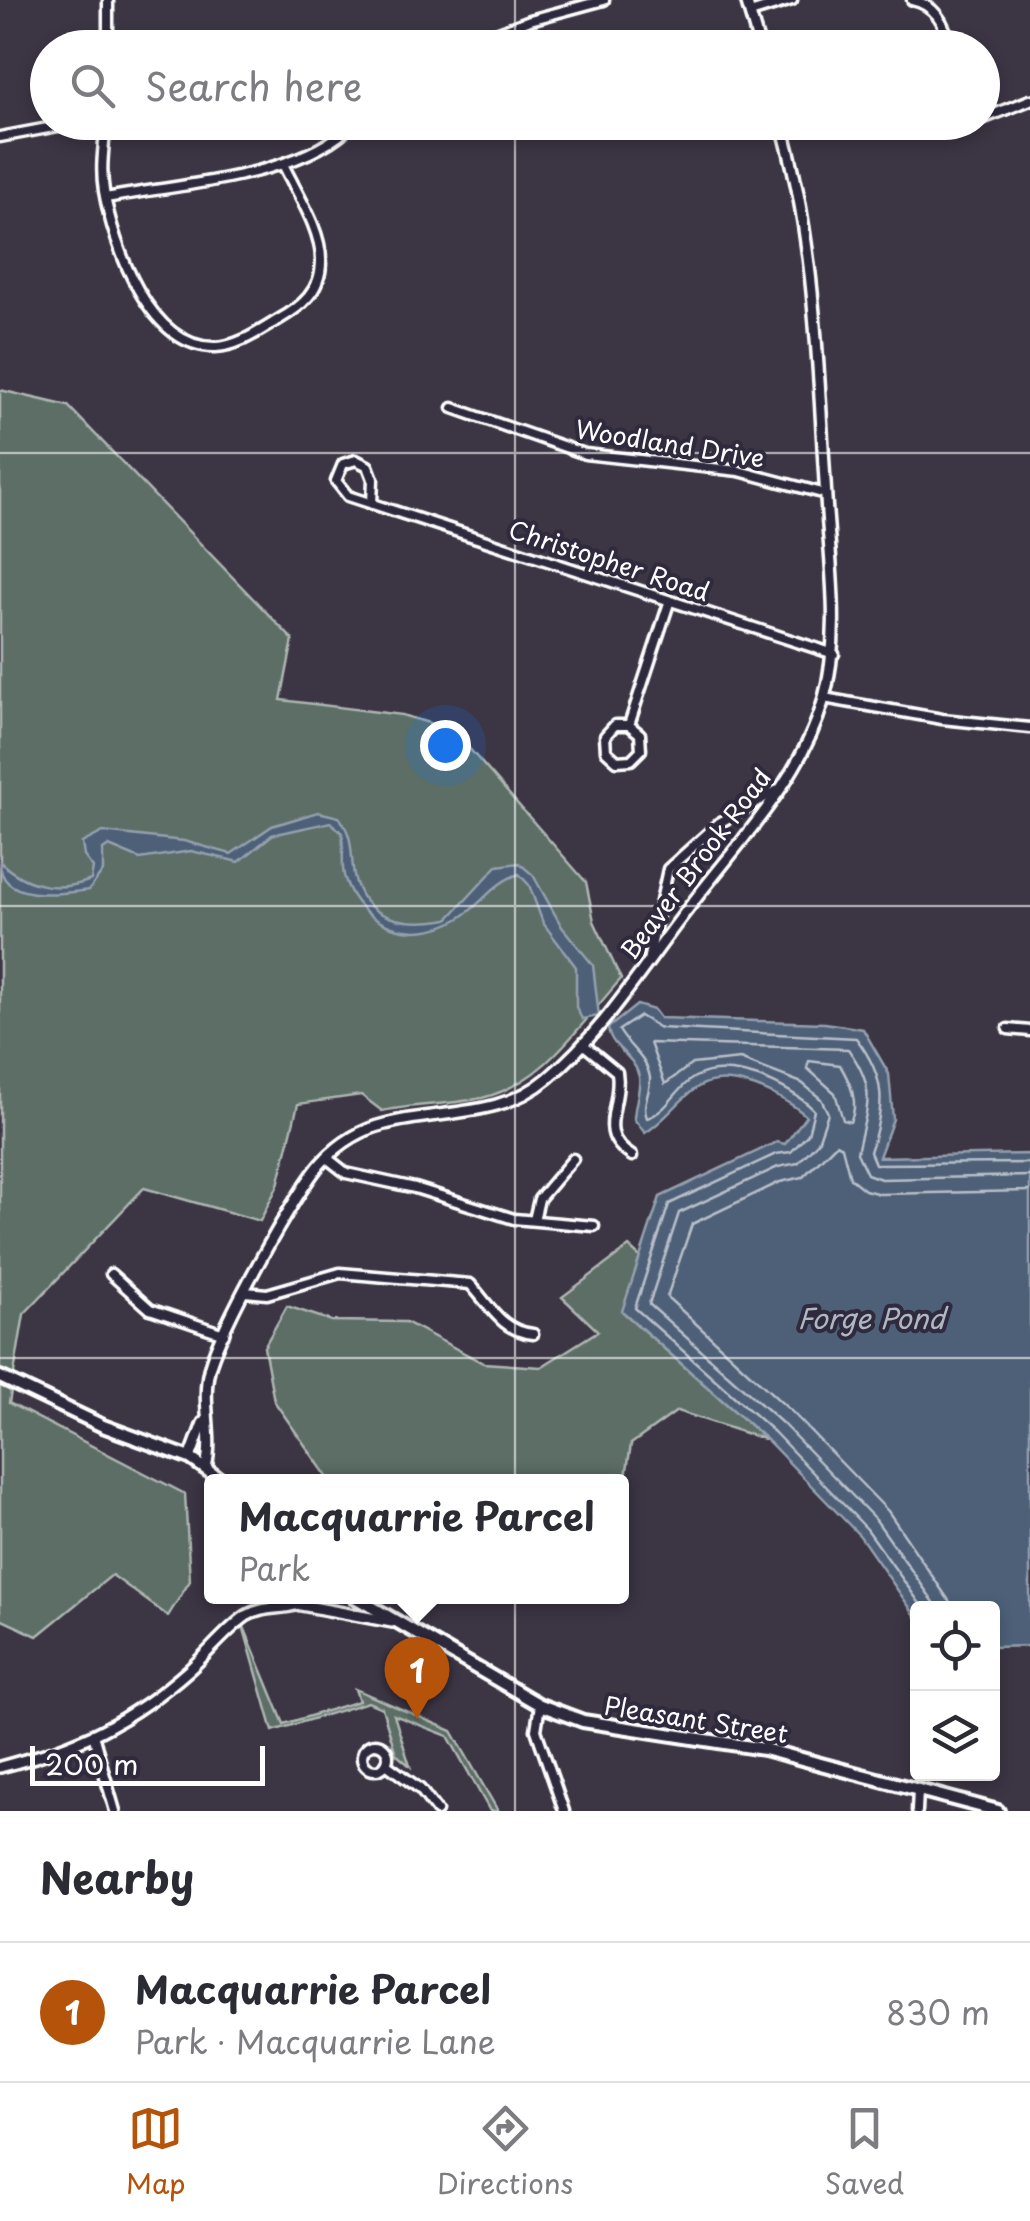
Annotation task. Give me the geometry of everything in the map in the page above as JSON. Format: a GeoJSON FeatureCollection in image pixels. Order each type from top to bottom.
{"type":"FeatureCollection","features":[{"type":"Feature","properties":{"kind":"main road"},"geometry":{"type":"LineString","coordinates":[[0,1377],[103,1426],[190,1458],[214,1474]]}},
{"type":"Feature","properties":{"kind":"main road","name":"Pleasant Street"},"geometry":{"type":"LineString","coordinates":[[366,1604],[540,1705],[602,1726],[764,1749],[998,1811]]}},
{"type":"Feature","properties":{"kind":"street"},"geometry":{"type":"LineString","coordinates":[[108,0],[108,30]]}},
{"type":"Feature","properties":{"kind":"street"},"geometry":{"type":"LineString","coordinates":[[502,30],[604,0]]}},
{"type":"Feature","properties":{"kind":"street"},"geometry":{"type":"LineString","coordinates":[[746,0],[755,30]]}},
{"type":"Feature","properties":{"kind":"street"},"geometry":{"type":"LineString","coordinates":[[750,13],[792,0]]}},
{"type":"Feature","properties":{"kind":"street"},"geometry":{"type":"LineString","coordinates":[[912,0],[926,4],[938,15],[943,30]]}},
{"type":"Feature","properties":{"kind":"street"},"geometry":{"type":"LineString","coordinates":[[1000,111],[1030,100]]}},
{"type":"Feature","properties":{"kind":"street"},"geometry":{"type":"LineString","coordinates":[[0,137],[30,131]]}},
{"type":"Feature","properties":{"kind":"street"},"geometry":{"type":"LineString","coordinates":[[106,140],[106,198],[123,260],[156,314],[189,342],[225,346],[300,306],[320,275],[317,238],[283,164]]}},
{"type":"Feature","properties":{"kind":"street"},"geometry":{"type":"LineString","coordinates":[[106,198],[283,164],[332,140]]}},
{"type":"Feature","properties":{"kind":"street","name":"Beaver Brook Road"},"geometry":{"type":"LineString","coordinates":[[206,1468],[210,1454],[206,1416],[210,1364],[301,1192],[326,1158],[369,1128],[480,1111],[519,1098],[586,1042],[804,749],[824,698],[834,654],[808,264],[784,140]]}},
{"type":"Feature","properties":{"kind":"street","name":"Woodland Drive"},"geometry":{"type":"LineString","coordinates":[[453,408],[585,454],[739,471],[826,494]]}},
{"type":"Feature","properties":{"kind":"street","name":"Christopher Road"},"geometry":{"type":"LineString","coordinates":[[372,504],[368,466],[356,460],[342,464],[336,476],[340,490],[372,504],[834,654]]}},
{"type":"Feature","properties":{"kind":"street"},"geometry":{"type":"LineString","coordinates":[[630,725],[669,603]]}},
{"type":"Feature","properties":{"kind":"street"},"geometry":{"type":"LineString","coordinates":[[824,698],[942,719],[1030,728]]}},
{"type":"Feature","properties":{"kind":"street"},"geometry":{"type":"LineString","coordinates":[[630,725],[640,734],[642,747],[631,760],[617,761],[606,751],[605,736],[615,726],[630,725]]}},
{"type":"Feature","properties":{"kind":"street"},"geometry":{"type":"LineString","coordinates":[[648,961],[668,869],[719,823],[776,791]]}},
{"type":"Feature","properties":{"kind":"street"},"geometry":{"type":"LineString","coordinates":[[1008,1028],[1030,1031]]}},
{"type":"Feature","properties":{"kind":"street"},"geometry":{"type":"LineString","coordinates":[[586,1042],[617,1072],[610,1126],[617,1145],[632,1156]]}},
{"type":"Feature","properties":{"kind":"street"},"geometry":{"type":"LineString","coordinates":[[326,1158],[346,1173],[415,1188],[514,1219],[594,1226]]}},
{"type":"Feature","properties":{"kind":"street"},"geometry":{"type":"LineString","coordinates":[[534,1220],[538,1199],[573,1159]]}},
{"type":"Feature","properties":{"kind":"street"},"geometry":{"type":"LineString","coordinates":[[111,1274],[150,1309],[224,1334]]}},
{"type":"Feature","properties":{"kind":"street"},"geometry":{"type":"LineString","coordinates":[[245,1292],[267,1294],[340,1274],[470,1284],[501,1322],[516,1332],[532,1334]]}},
{"type":"Feature","properties":{"kind":"street","name":"Beaver Brook Road"},"geometry":{"type":"LineString","coordinates":[[190,1458],[206,1416]]}},
{"type":"Feature","properties":{"kind":"street"},"geometry":{"type":"LineString","coordinates":[[0,1768],[94,1738],[168,1686],[246,1616],[267,1608],[301,1605],[394,1622]]}},
{"type":"Feature","properties":{"kind":"street"},"geometry":{"type":"LineString","coordinates":[[540,1705],[536,1730],[564,1811]]}},
{"type":"Feature","properties":{"kind":"street"},"geometry":{"type":"LineString","coordinates":[[94,1738],[114,1811]]}},
{"type":"Feature","properties":{"kind":"street"},"geometry":{"type":"LineString","coordinates":[[386,1764],[420,1789],[436,1811]]}},
{"type":"Feature","properties":{"kind":"street"},"geometry":{"type":"LineString","coordinates":[[918,1790],[918,1811]]}},
{"type":"Feature","properties":{"kind":"green space"},"geometry":{"type":"Polygon","coordinates":[[[0,390],[68,406],[293,640],[281,700],[402,715],[453,730],[586,882],[594,921],[621,979],[560,1049],[525,1079],[505,1090],[482,1098],[382,1111],[361,1095],[298,1104],[278,1185],[260,1221],[144,1188],[24,1314],[9,1403],[185,1494],[190,1581],[168,1616],[112,1575],[37,1636],[0,1619],[0,390]]]}},
{"type":"Feature","properties":{"kind":"green space"},"geometry":{"type":"Polygon","coordinates":[[[629,1247],[640,1257],[623,1312],[767,1440],[677,1411],[631,1444],[626,1474],[325,1474],[274,1401],[264,1347],[287,1306],[332,1321],[406,1322],[483,1363],[541,1367],[598,1331],[562,1297],[629,1247]]]}},
{"type":"Feature","properties":{"kind":"green space"},"geometry":{"type":"Polygon","coordinates":[[[242,1622],[284,1724],[359,1701],[355,1689],[452,1731],[498,1811],[490,1811],[448,1736],[394,1715],[410,1766],[396,1754],[382,1708],[368,1702],[273,1731],[242,1622]]]}},
{"type":"Feature","properties":{"kind":"water"},"geometry":{"type":"Polygon","coordinates":[[[318,812],[339,817],[344,824],[354,875],[367,903],[403,921],[448,919],[497,866],[519,863],[533,875],[562,927],[593,965],[599,1016],[582,1019],[576,1007],[576,967],[543,923],[529,885],[519,874],[441,927],[391,927],[376,920],[353,896],[344,874],[342,833],[331,822],[272,835],[239,862],[191,851],[140,859],[109,846],[103,850],[103,871],[89,890],[77,892],[48,894],[21,890],[3,875],[0,862],[31,882],[66,886],[91,880],[93,868],[84,856],[82,843],[103,832],[184,841],[231,854],[272,826],[318,812]]]}},
{"type":"Feature","properties":{"kind":"water","name":"Forge Pond"},"geometry":{"type":"Polygon","coordinates":[[[637,1005],[654,1010],[660,1018],[825,1023],[863,1029],[889,1074],[893,1119],[879,1157],[1030,1154],[1030,1646],[1000,1647],[1000,1601],[910,1601],[910,1608],[860,1536],[767,1440],[622,1311],[660,1197],[777,1142],[785,1144],[806,1116],[755,1086],[710,1082],[691,1092],[645,1133],[634,1119],[637,1069],[613,1041],[608,1028],[637,1005]]]}},
{"type":"Feature","properties":{"kind":"place","name":"Macquarrie Parcel"},"geometry":{"type":"Point","coordinates":[417,1719]}}]}
